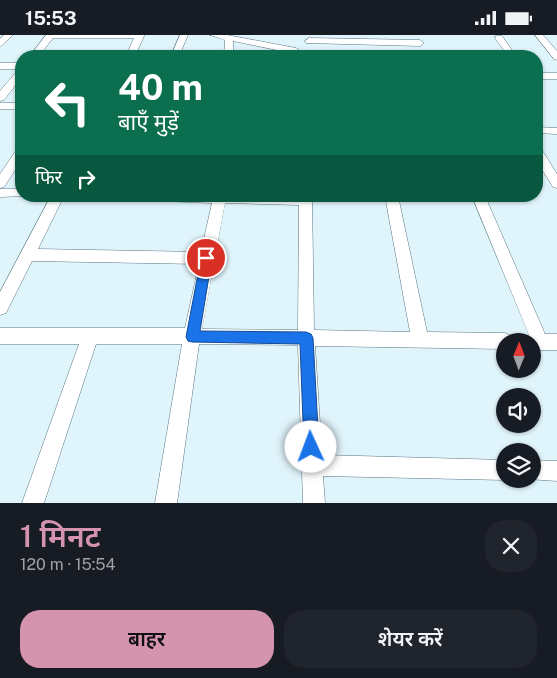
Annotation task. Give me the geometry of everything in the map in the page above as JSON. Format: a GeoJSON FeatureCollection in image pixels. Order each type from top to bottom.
{"type":"FeatureCollection","features":[{"type":"Feature","properties":{"kind":"street"},"geometry":{"type":"LineString","coordinates":[[0,44],[9,35]]}},
{"type":"Feature","properties":{"kind":"street"},"geometry":{"type":"LineString","coordinates":[[39,50],[51,35],[140,35],[133,50]]}},
{"type":"Feature","properties":{"kind":"street"},"geometry":{"type":"LineString","coordinates":[[178,50],[184,35]]}},
{"type":"Feature","properties":{"kind":"street"},"geometry":{"type":"LineString","coordinates":[[214,35],[240,38],[266,45],[275,50]]}},
{"type":"Feature","properties":{"kind":"street"},"geometry":{"type":"LineString","coordinates":[[266,45],[269,35]]}},
{"type":"Feature","properties":{"kind":"street"},"geometry":{"type":"LineString","coordinates":[[539,35],[557,57]]}},
{"type":"Feature","properties":{"kind":"street"},"geometry":{"type":"LineString","coordinates":[[228,50],[229,38]]}},
{"type":"Feature","properties":{"kind":"street"},"geometry":{"type":"LineString","coordinates":[[305,50],[307,49],[309,38],[381,46],[420,42]]}},
{"type":"Feature","properties":{"kind":"street"},"geometry":{"type":"LineString","coordinates":[[499,38],[508,50]]}},
{"type":"Feature","properties":{"kind":"street"},"geometry":{"type":"LineString","coordinates":[[0,66],[15,66]]}},
{"type":"Feature","properties":{"kind":"street"},"geometry":{"type":"LineString","coordinates":[[543,76],[557,76]]}},
{"type":"Feature","properties":{"kind":"street"},"geometry":{"type":"LineString","coordinates":[[0,98],[15,79]]}},
{"type":"Feature","properties":{"kind":"street"},"geometry":{"type":"LineString","coordinates":[[0,106],[15,106]]}},
{"type":"Feature","properties":{"kind":"street"},"geometry":{"type":"LineString","coordinates":[[543,130],[557,131]]}},
{"type":"Feature","properties":{"kind":"street"},"geometry":{"type":"LineString","coordinates":[[543,161],[557,184]]}},
{"type":"Feature","properties":{"kind":"street"},"geometry":{"type":"LineString","coordinates":[[0,184],[15,162]]}},
{"type":"Feature","properties":{"kind":"street"},"geometry":{"type":"LineString","coordinates":[[0,193],[15,193]]}},
{"type":"Feature","properties":{"kind":"street"},"geometry":{"type":"LineString","coordinates":[[0,308],[55,202]]}},
{"type":"Feature","properties":{"kind":"street"},"geometry":{"type":"LineString","coordinates":[[166,503],[192,337],[218,202]]}},
{"type":"Feature","properties":{"kind":"street"},"geometry":{"type":"LineString","coordinates":[[306,202],[306,338],[314,503]]}},
{"type":"Feature","properties":{"kind":"street"},"geometry":{"type":"LineString","coordinates":[[392,202],[420,340]]}},
{"type":"Feature","properties":{"kind":"street"},"geometry":{"type":"LineString","coordinates":[[480,202],[532,333]]}},
{"type":"Feature","properties":{"kind":"street"},"geometry":{"type":"LineString","coordinates":[[27,255],[206,258]]}},
{"type":"Feature","properties":{"kind":"street"},"geometry":{"type":"LineString","coordinates":[[0,336],[496,341]]}},
{"type":"Feature","properties":{"kind":"street"},"geometry":{"type":"LineString","coordinates":[[33,503],[90,337]]}},
{"type":"Feature","properties":{"kind":"street"},"geometry":{"type":"LineString","coordinates":[[541,342],[557,342]]}},
{"type":"Feature","properties":{"kind":"street"},"geometry":{"type":"LineString","coordinates":[[312,465],[496,469]]}},
{"type":"Feature","properties":{"kind":"street"},"geometry":{"type":"LineString","coordinates":[[541,470],[557,471]]}},
{"type":"Feature","properties":{"kind":"route"},"geometry":{"type":"LineString","coordinates":[[206,258],[192,337],[306,338],[311,447]]}}]}
